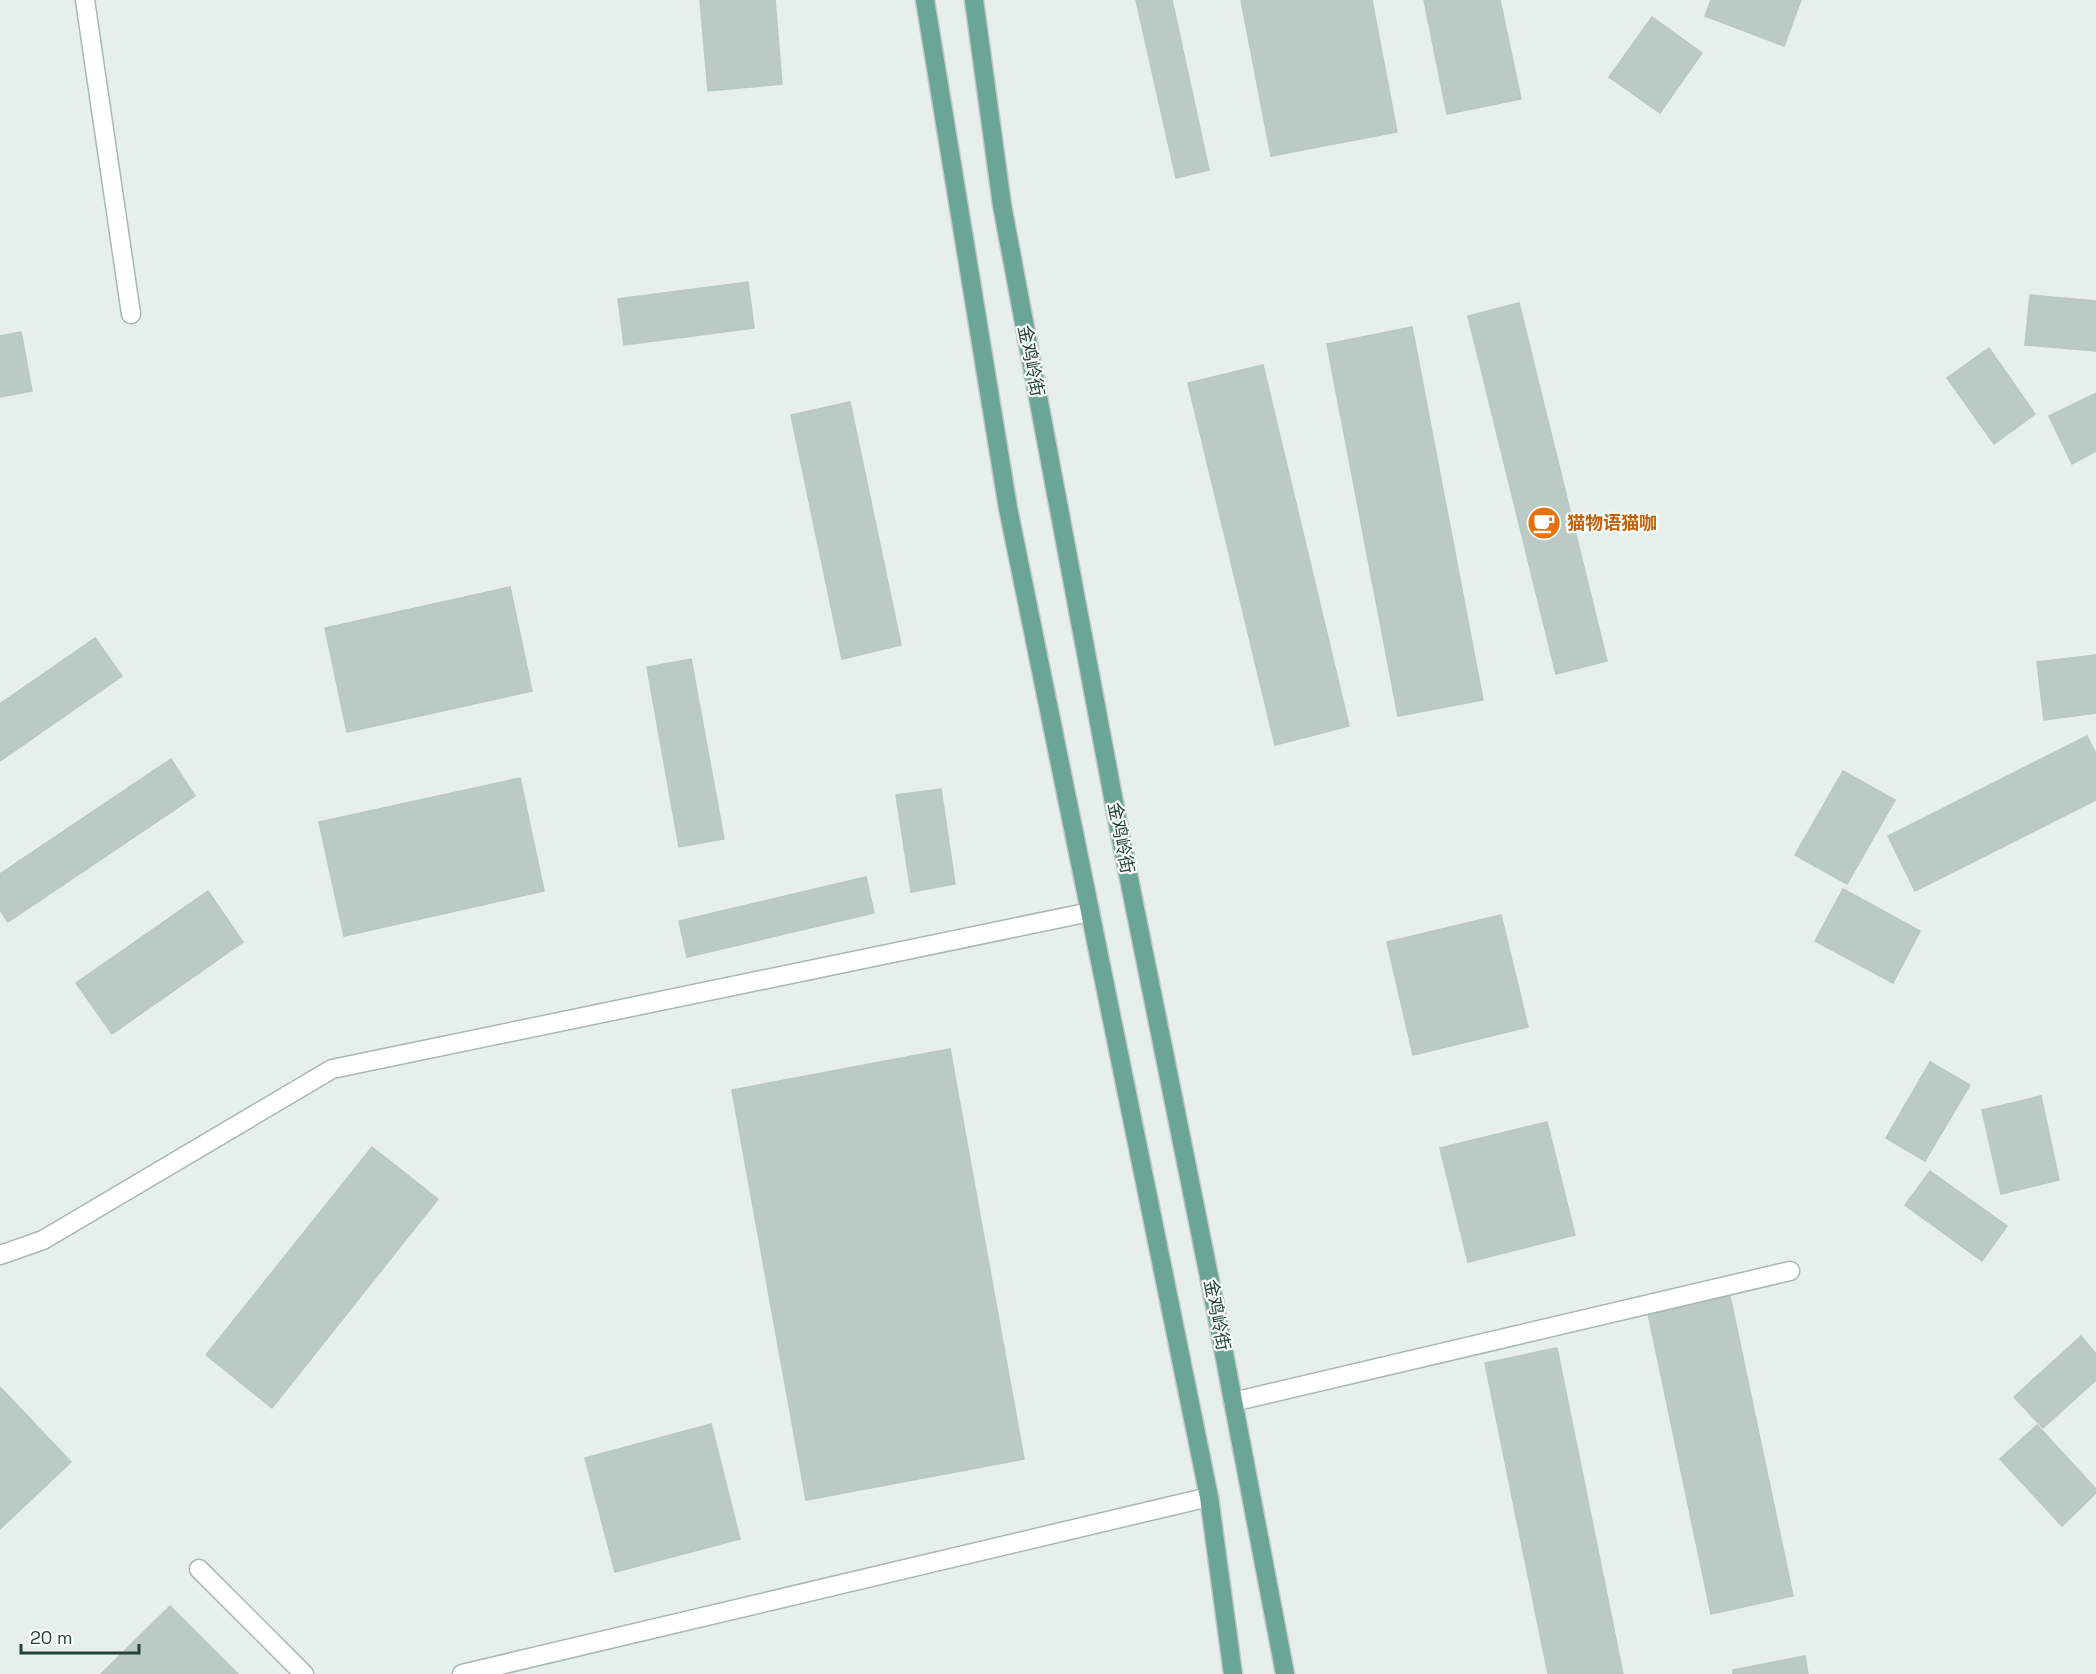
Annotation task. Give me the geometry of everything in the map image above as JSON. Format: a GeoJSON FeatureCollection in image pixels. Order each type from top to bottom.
{"type":"FeatureCollection","features":[{"type":"Feature","properties":{"kind":"main road"},"geometry":{"type":"LineString","coordinates":[[925,0],[1008,508],[1209,1497],[1233,1674]]}},
{"type":"Feature","properties":{"kind":"main road","name":"金鸡岭街"},"geometry":{"type":"LineString","coordinates":[[974,0],[1002,205],[1119,829],[1285,1674]]}},
{"type":"Feature","properties":{"kind":"street"},"geometry":{"type":"LineString","coordinates":[[86,0],[131,314]]}},
{"type":"Feature","properties":{"kind":"street"},"geometry":{"type":"LineString","coordinates":[[0,1255],[44,1240],[333,1068],[1090,912]]}},
{"type":"Feature","properties":{"kind":"street"},"geometry":{"type":"LineString","coordinates":[[1233,1402],[1790,1271]]}},
{"type":"Feature","properties":{"kind":"street"},"geometry":{"type":"LineString","coordinates":[[462,1674],[1209,1497]]}},
{"type":"Feature","properties":{"kind":"street"},"geometry":{"type":"LineString","coordinates":[[199,1569],[304,1674]]}},
{"type":"Feature","properties":{"kind":"building"},"geometry":{"type":"Polygon","coordinates":[[[700,0],[775,0],[782,84],[708,91],[700,0]]]}},
{"type":"Feature","properties":{"kind":"building"},"geometry":{"type":"Polygon","coordinates":[[[1136,0],[1172,0],[1209,170],[1176,178],[1136,0]]]}},
{"type":"Feature","properties":{"kind":"building"},"geometry":{"type":"Polygon","coordinates":[[[1241,0],[1372,0],[1397,132],[1271,156],[1241,0]]]}},
{"type":"Feature","properties":{"kind":"building"},"geometry":{"type":"Polygon","coordinates":[[[1424,0],[1500,0],[1521,99],[1447,114],[1424,0]]]}},
{"type":"Feature","properties":{"kind":"building"},"geometry":{"type":"Polygon","coordinates":[[[1711,0],[1801,0],[1784,46],[1705,16],[1711,0]]]}},
{"type":"Feature","properties":{"kind":"building"},"geometry":{"type":"Polygon","coordinates":[[[1652,17],[1702,53],[1660,113],[1609,77],[1652,17]]]}},
{"type":"Feature","properties":{"kind":"building"},"geometry":{"type":"Polygon","coordinates":[[[748,282],[754,328],[624,345],[618,299],[748,282]]]}},
{"type":"Feature","properties":{"kind":"building"},"geometry":{"type":"Polygon","coordinates":[[[2030,295],[2096,301],[2096,351],[2025,345],[2030,295]]]}},
{"type":"Feature","properties":{"kind":"building"},"geometry":{"type":"Polygon","coordinates":[[[1519,303],[1607,661],[1556,674],[1468,316],[1519,303]]]}},
{"type":"Feature","properties":{"kind":"building"},"geometry":{"type":"Polygon","coordinates":[[[1412,327],[1483,700],[1398,716],[1327,344],[1412,327]]]}},
{"type":"Feature","properties":{"kind":"building"},"geometry":{"type":"Polygon","coordinates":[[[21,332],[32,391],[0,397],[0,336],[21,332]]]}},
{"type":"Feature","properties":{"kind":"building"},"geometry":{"type":"Polygon","coordinates":[[[1989,348],[2035,414],[1994,444],[1947,378],[1989,348]]]}},
{"type":"Feature","properties":{"kind":"building"},"geometry":{"type":"Polygon","coordinates":[[[1263,365],[1349,726],[1275,745],[1188,383],[1263,365]]]}},
{"type":"Feature","properties":{"kind":"building"},"geometry":{"type":"Polygon","coordinates":[[[2096,393],[2096,451],[2072,464],[2049,416],[2096,393]]]}},
{"type":"Feature","properties":{"kind":"building"},"geometry":{"type":"Polygon","coordinates":[[[850,402],[901,645],[842,659],[791,415],[850,402]]]}},
{"type":"Feature","properties":{"kind":"building"},"geometry":{"type":"Polygon","coordinates":[[[510,587],[532,691],[347,732],[325,628],[510,587]]]}},
{"type":"Feature","properties":{"kind":"building"},"geometry":{"type":"Polygon","coordinates":[[[95,638],[122,676],[0,761],[0,704],[95,638]]]}},
{"type":"Feature","properties":{"kind":"building"},"geometry":{"type":"Polygon","coordinates":[[[2096,655],[2096,713],[2044,720],[2037,662],[2096,655]]]}},
{"type":"Feature","properties":{"kind":"building"},"geometry":{"type":"Polygon","coordinates":[[[691,659],[724,839],[679,847],[647,667],[691,659]]]}},
{"type":"Feature","properties":{"kind":"building"},"geometry":{"type":"Polygon","coordinates":[[[2087,736],[2096,754],[2096,800],[1915,891],[1888,836],[2087,736]]]}},
{"type":"Feature","properties":{"kind":"building"},"geometry":{"type":"Polygon","coordinates":[[[171,759],[195,796],[8,922],[0,910],[0,874],[171,759]]]}},
{"type":"Feature","properties":{"kind":"building"},"geometry":{"type":"Polygon","coordinates":[[[1843,771],[1895,800],[1847,884],[1795,855],[1843,771]]]}},
{"type":"Feature","properties":{"kind":"building"},"geometry":{"type":"Polygon","coordinates":[[[520,778],[544,891],[344,936],[319,822],[520,778]]]}},
{"type":"Feature","properties":{"kind":"building"},"geometry":{"type":"Polygon","coordinates":[[[941,789],[955,884],[911,892],[896,795],[941,789]]]}},
{"type":"Feature","properties":{"kind":"building"},"geometry":{"type":"Polygon","coordinates":[[[866,877],[874,913],[687,957],[679,921],[866,877]]]}},
{"type":"Feature","properties":{"kind":"building"},"geometry":{"type":"Polygon","coordinates":[[[1843,889],[1920,931],[1893,983],[1815,941],[1843,889]]]}},
{"type":"Feature","properties":{"kind":"building"},"geometry":{"type":"Polygon","coordinates":[[[208,891],[243,942],[112,1034],[76,983],[208,891]]]}},
{"type":"Feature","properties":{"kind":"building"},"geometry":{"type":"Polygon","coordinates":[[[1501,915],[1528,1027],[1413,1055],[1387,942],[1501,915]]]}},
{"type":"Feature","properties":{"kind":"building"},"geometry":{"type":"Polygon","coordinates":[[[950,1049],[1024,1459],[806,1500],[732,1090],[950,1049]]]}},
{"type":"Feature","properties":{"kind":"building"},"geometry":{"type":"Polygon","coordinates":[[[1930,1062],[1970,1085],[1925,1161],[1886,1138],[1930,1062]]]}},
{"type":"Feature","properties":{"kind":"building"},"geometry":{"type":"Polygon","coordinates":[[[2041,1096],[2059,1180],[2001,1194],[1982,1110],[2041,1096]]]}},
{"type":"Feature","properties":{"kind":"building"},"geometry":{"type":"Polygon","coordinates":[[[1547,1122],[1575,1235],[1468,1262],[1440,1148],[1547,1122]]]}},
{"type":"Feature","properties":{"kind":"building"},"geometry":{"type":"Polygon","coordinates":[[[372,1147],[438,1199],[272,1408],[206,1355],[372,1147]]]}},
{"type":"Feature","properties":{"kind":"building"},"geometry":{"type":"Polygon","coordinates":[[[1930,1171],[2007,1226],[1982,1261],[1905,1205],[1930,1171]]]}},
{"type":"Feature","properties":{"kind":"building"},"geometry":{"type":"Polygon","coordinates":[[[1730,1296],[1793,1596],[1711,1614],[1648,1313],[1730,1296]]]}},
{"type":"Feature","properties":{"kind":"building"},"geometry":{"type":"Polygon","coordinates":[[[2081,1336],[2096,1354],[2096,1380],[2043,1428],[2014,1397],[2081,1336]]]}},
{"type":"Feature","properties":{"kind":"building"},"geometry":{"type":"Polygon","coordinates":[[[1557,1348],[1623,1674],[1548,1674],[1485,1363],[1557,1348]]]}},
{"type":"Feature","properties":{"kind":"building"},"geometry":{"type":"Polygon","coordinates":[[[0,1387],[71,1462],[0,1529],[0,1387]]]}},
{"type":"Feature","properties":{"kind":"building"},"geometry":{"type":"Polygon","coordinates":[[[711,1424],[740,1539],[615,1572],[585,1458],[711,1424]]]}},
{"type":"Feature","properties":{"kind":"building"},"geometry":{"type":"Polygon","coordinates":[[[2037,1425],[2096,1489],[2096,1493],[2062,1526],[2000,1459],[2037,1425]]]}},
{"type":"Feature","properties":{"kind":"building"},"geometry":{"type":"Polygon","coordinates":[[[170,1606],[238,1674],[101,1674],[170,1606]]]}},
{"type":"Feature","properties":{"kind":"building"},"geometry":{"type":"Polygon","coordinates":[[[1805,1656],[1808,1674],[1733,1674],[1733,1670],[1805,1656]]]}},
{"type":"Feature","properties":{"kind":"place","name":"猫物语猫咖"},"geometry":{"type":"Point","coordinates":[1544,523]}}]}
